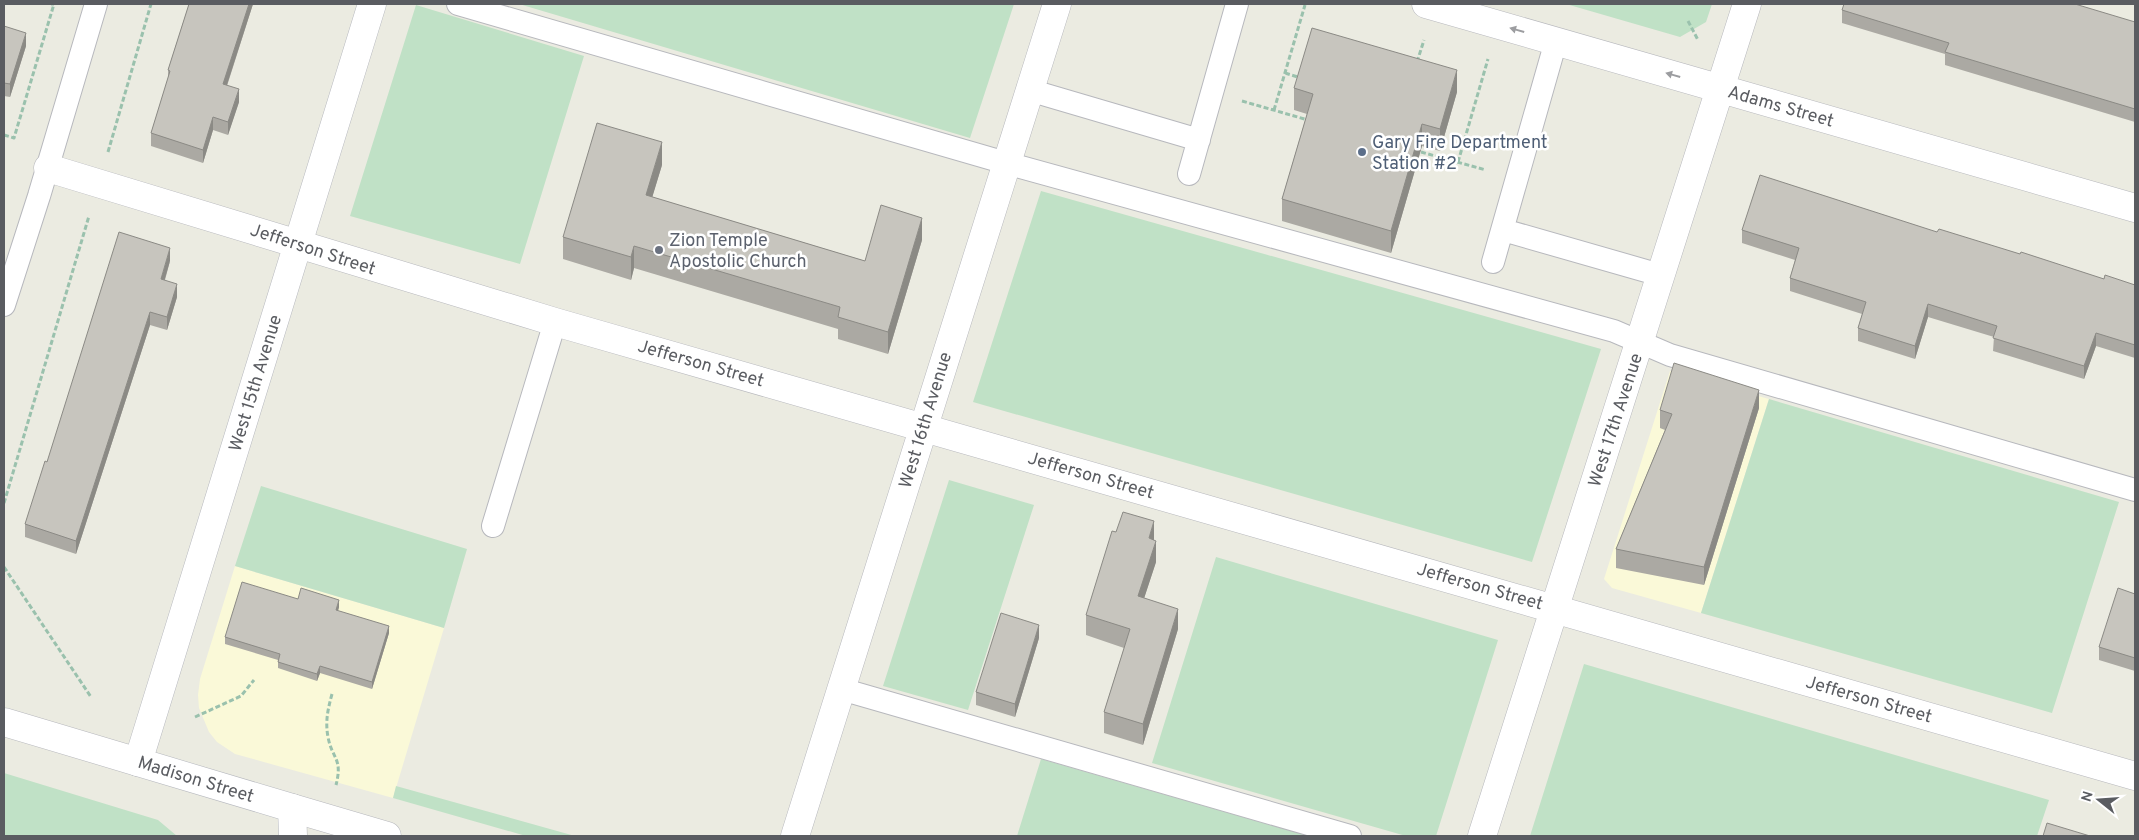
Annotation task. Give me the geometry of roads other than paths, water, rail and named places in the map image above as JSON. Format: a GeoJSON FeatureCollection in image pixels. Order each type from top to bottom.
{"type":"FeatureCollection","features":[{"type":"Feature","properties":{"kind":"street","name":"West 15th Avenue"},"geometry":{"type":"LineString","coordinates":[[138,762],[372,4]]}},
{"type":"Feature","properties":{"kind":"street","name":"West 16th Avenue"},"geometry":{"type":"LineString","coordinates":[[794,836],[1057,4]]}},
{"type":"Feature","properties":{"kind":"street","name":"Adams Street"},"geometry":{"type":"LineString","coordinates":[[1426,4],[2135,208]]}},
{"type":"Feature","properties":{"kind":"street","name":"West 17th Avenue"},"geometry":{"type":"LineString","coordinates":[[1482,836],[1641,342],[1660,275],[1747,4]]}},
{"type":"Feature","properties":{"kind":"street","name":"Jefferson Street"},"geometry":{"type":"LineString","coordinates":[[48,168],[556,322],[2135,776]]}},
{"type":"Feature","properties":{"kind":"street","name":"Madison Street"},"geometry":{"type":"LineString","coordinates":[[4,722],[387,836]]}},
{"type":"Feature","properties":{"kind":"street"},"geometry":{"type":"LineString","coordinates":[[292,808],[293,836]]}},
{"type":"Feature","properties":{"kind":"lane"},"geometry":{"type":"LineString","coordinates":[[4,305],[48,168],[96,4]]}},
{"type":"Feature","properties":{"kind":"lane"},"geometry":{"type":"LineString","coordinates":[[458,4],[1006,163],[1614,331],[1670,355],[2135,490]]}},
{"type":"Feature","properties":{"kind":"lane"},"geometry":{"type":"LineString","coordinates":[[1189,174],[1237,4]]}},
{"type":"Feature","properties":{"kind":"lane"},"geometry":{"type":"LineString","coordinates":[[1493,262],[1556,41]]}},
{"type":"Feature","properties":{"kind":"lane"},"geometry":{"type":"LineString","coordinates":[[1029,90],[1199,140]]}},
{"type":"Feature","properties":{"kind":"lane"},"geometry":{"type":"LineString","coordinates":[[1502,230],[1660,275]]}},
{"type":"Feature","properties":{"kind":"lane"},"geometry":{"type":"LineString","coordinates":[[493,526],[556,322]]}},
{"type":"Feature","properties":{"kind":"lane"},"geometry":{"type":"LineString","coordinates":[[841,689],[1350,836]]}},
{"type":"Feature","properties":{"kind":"place","name":"Gary Fire Department Station #2"},"geometry":{"type":"Point","coordinates":[1362,152]}},
{"type":"Feature","properties":{"kind":"place","name":"Zion Temple Apostolic Church"},"geometry":{"type":"Point","coordinates":[659,250]}}]}
